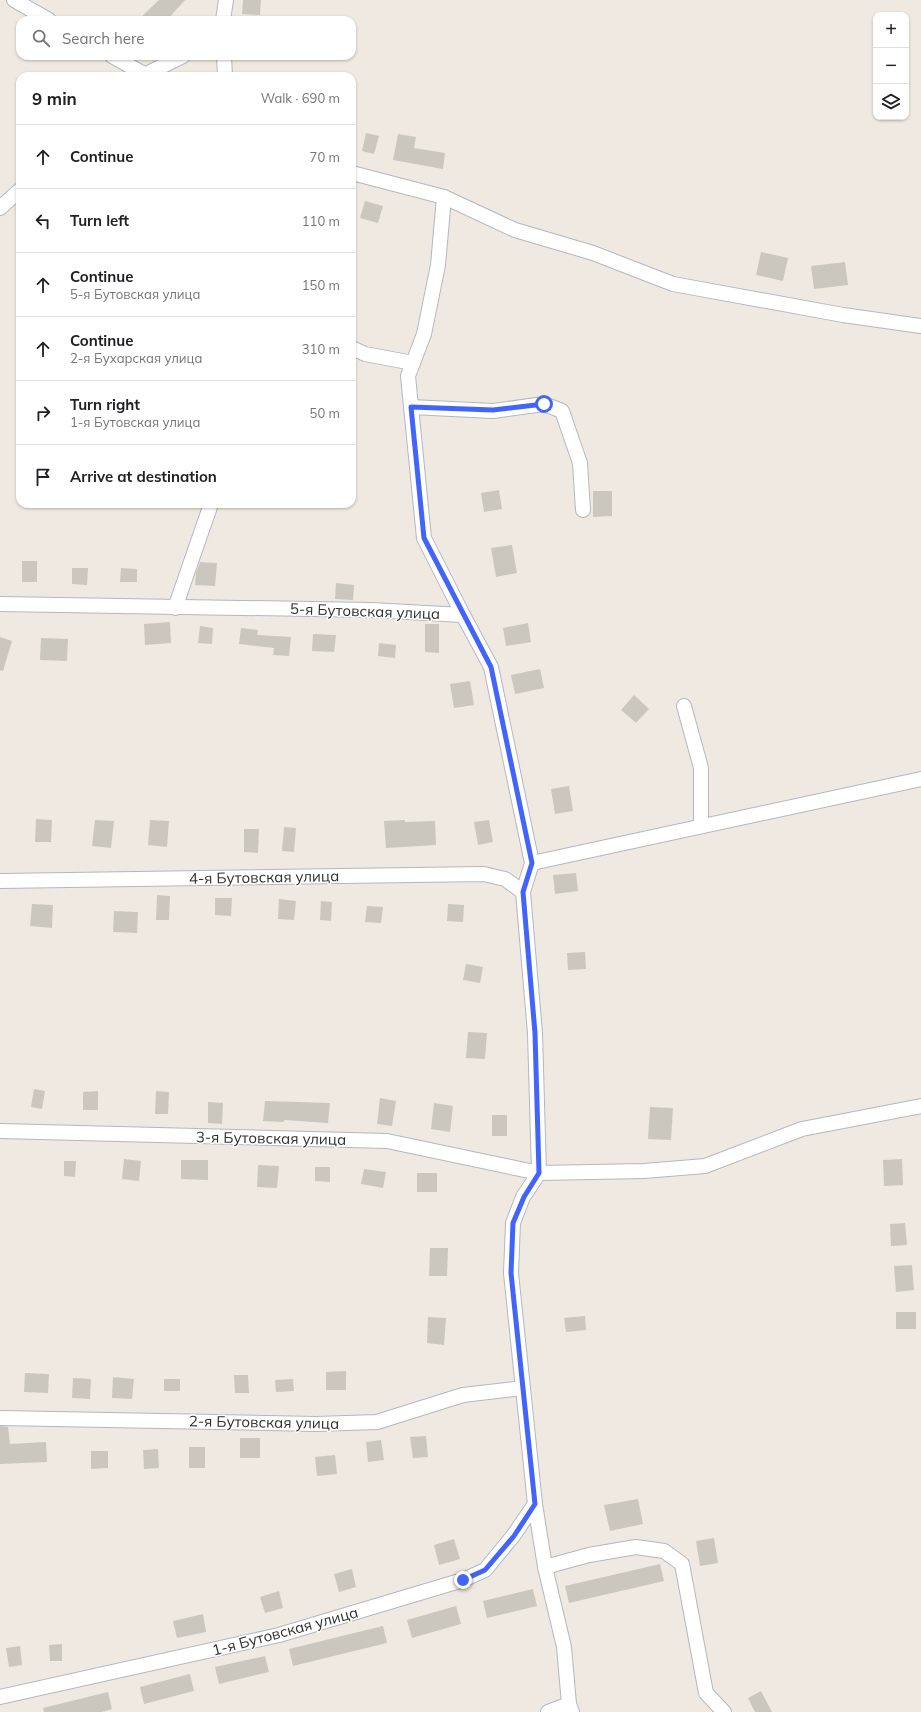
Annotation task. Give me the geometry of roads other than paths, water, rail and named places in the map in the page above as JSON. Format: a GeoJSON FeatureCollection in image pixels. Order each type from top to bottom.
{"type":"FeatureCollection","features":[{"type":"Feature","properties":{"kind":"street"},"geometry":{"type":"LineString","coordinates":[[14,0],[42,16]]}},
{"type":"Feature","properties":{"kind":"street"},"geometry":{"type":"LineString","coordinates":[[224,16],[226,0]]}},
{"type":"Feature","properties":{"kind":"street"},"geometry":{"type":"LineString","coordinates":[[119,60],[138,72]]}},
{"type":"Feature","properties":{"kind":"street"},"geometry":{"type":"LineString","coordinates":[[149,72],[175,60]]}},
{"type":"Feature","properties":{"kind":"street"},"geometry":{"type":"LineString","coordinates":[[224,60],[225,72]]}},
{"type":"Feature","properties":{"kind":"street"},"geometry":{"type":"LineString","coordinates":[[356,174],[444,196],[515,230],[593,253],[673,284],[843,315],[921,326]]}},
{"type":"Feature","properties":{"kind":"street"},"geometry":{"type":"LineString","coordinates":[[0,208],[16,196]]}},
{"type":"Feature","properties":{"kind":"street"},"geometry":{"type":"LineString","coordinates":[[444,196],[438,265],[424,334],[408,376],[424,538],[491,667],[532,863],[523,892],[535,1033],[539,1173],[524,1197],[513,1223],[511,1273],[535,1504],[545,1567],[564,1646],[571,1708],[548,1712]]}},
{"type":"Feature","properties":{"kind":"street"},"geometry":{"type":"LineString","coordinates":[[356,350],[365,354],[413,364]]}},
{"type":"Feature","properties":{"kind":"street"},"geometry":{"type":"LineString","coordinates":[[411,407],[493,410],[544,404],[562,411],[580,463],[583,510]]}},
{"type":"Feature","properties":{"kind":"street"},"geometry":{"type":"LineString","coordinates":[[175,608],[210,508]]}},
{"type":"Feature","properties":{"kind":"street","name":"5-я Бутовская улица"},"geometry":{"type":"LineString","coordinates":[[0,604],[371,610],[463,615]]}},
{"type":"Feature","properties":{"kind":"street"},"geometry":{"type":"LineString","coordinates":[[684,706],[701,768],[701,826]]}},
{"type":"Feature","properties":{"kind":"street"},"geometry":{"type":"LineString","coordinates":[[532,863],[921,779]]}},
{"type":"Feature","properties":{"kind":"street","name":"4-я Бутовская улица"},"geometry":{"type":"LineString","coordinates":[[0,881],[484,874],[505,879],[523,892]]}},
{"type":"Feature","properties":{"kind":"street","name":"3-я Бутовская улица"},"geometry":{"type":"LineString","coordinates":[[0,1131],[387,1141],[539,1173],[644,1171],[705,1166],[802,1129],[921,1106]]}},
{"type":"Feature","properties":{"kind":"street","name":"2-я Бутовская улица"},"geometry":{"type":"LineString","coordinates":[[0,1418],[316,1424],[376,1422],[463,1395],[523,1388]]}},
{"type":"Feature","properties":{"kind":"street","name":"1-я Бутовская улица"},"geometry":{"type":"LineString","coordinates":[[0,1697],[279,1635],[463,1580],[485,1570],[514,1536],[535,1504]]}},
{"type":"Feature","properties":{"kind":"street"},"geometry":{"type":"LineString","coordinates":[[545,1567],[589,1555],[636,1547],[664,1551],[682,1564],[706,1693],[724,1712]]}}]}
